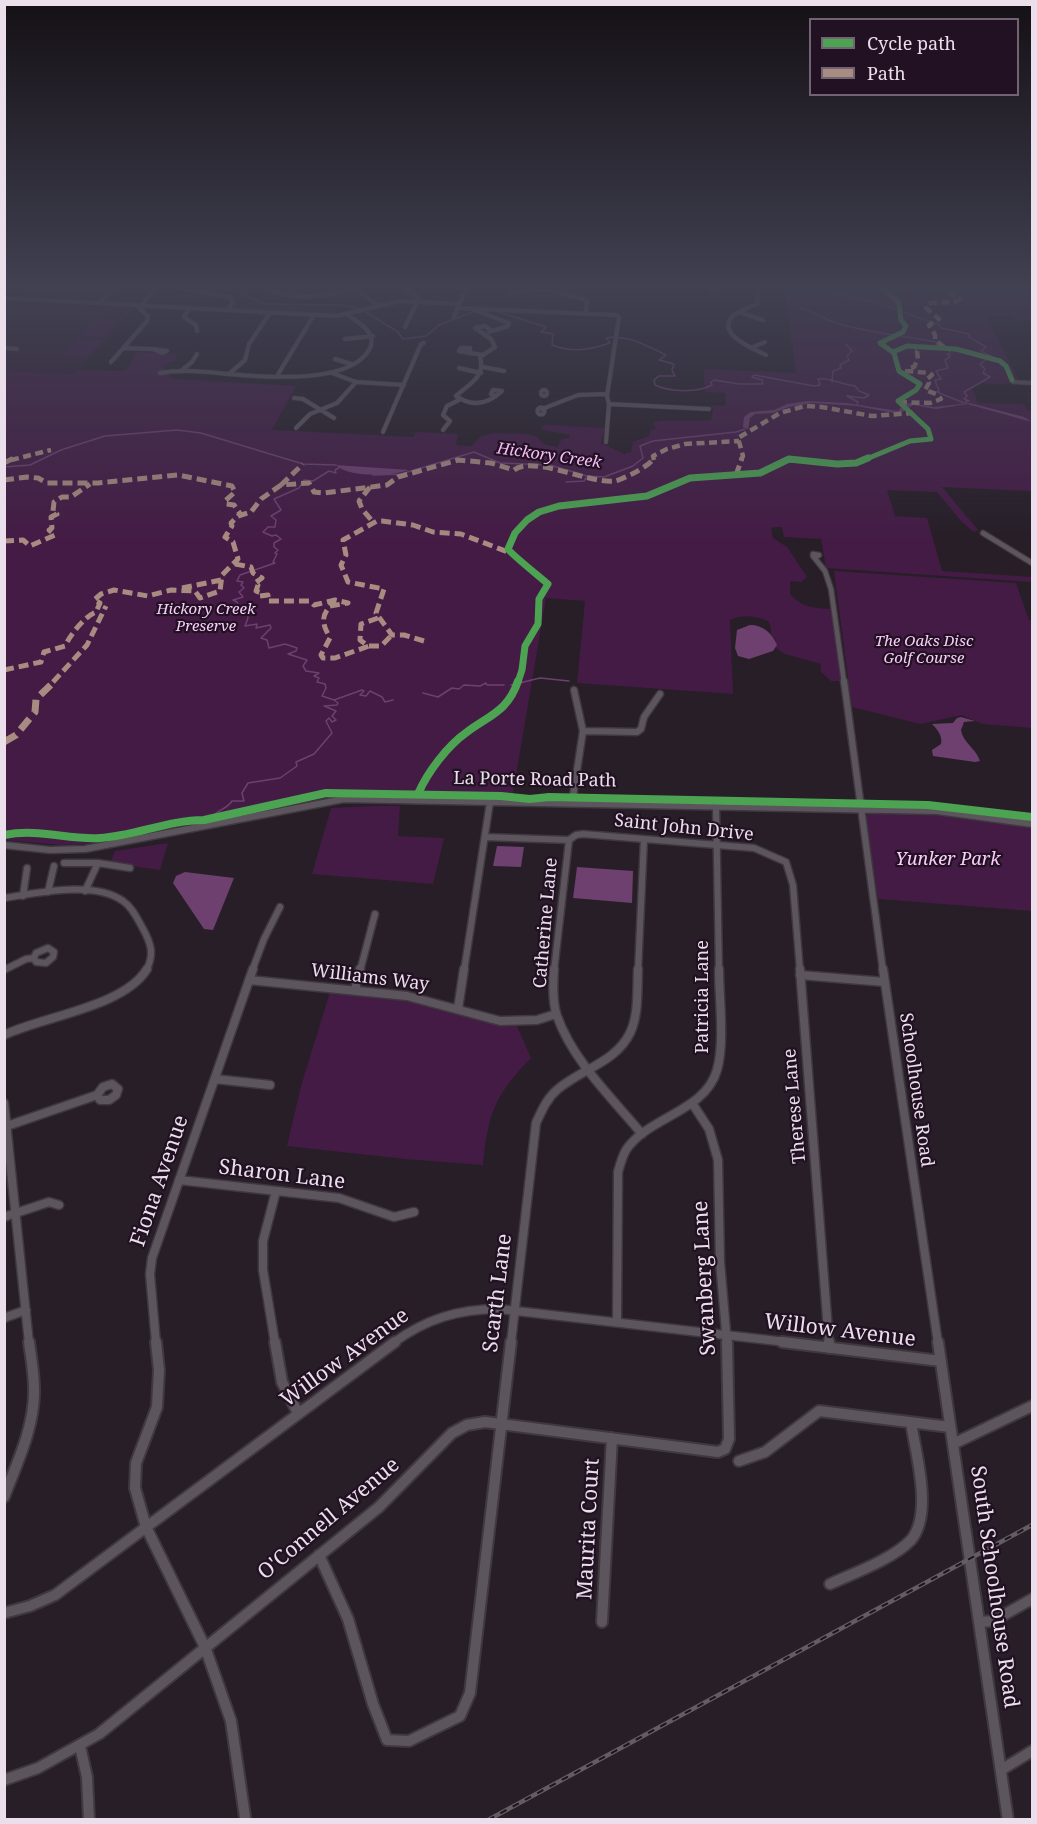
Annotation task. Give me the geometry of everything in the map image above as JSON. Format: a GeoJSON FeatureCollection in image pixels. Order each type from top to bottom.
{"type":"FeatureCollection","features":[{"type":"Feature","properties":{"kind":"street"},"geometry":{"type":"LineString","coordinates":[[160,373],[180,371]]}},
{"type":"Feature","properties":{"kind":"street"},"geometry":{"type":"LineString","coordinates":[[184,371],[303,377],[336,371]]}},
{"type":"Feature","properties":{"kind":"street"},"geometry":{"type":"LineString","coordinates":[[277,376],[280,371]]}},
{"type":"Feature","properties":{"kind":"street"},"geometry":{"type":"LineString","coordinates":[[383,432],[409,371]]}},
{"type":"Feature","properties":{"kind":"street"},"geometry":{"type":"LineString","coordinates":[[473,371],[481,373]]}},
{"type":"Feature","properties":{"kind":"street"},"geometry":{"type":"LineString","coordinates":[[606,442],[609,404],[607,394],[611,371]]}},
{"type":"Feature","properties":{"kind":"street"},"geometry":{"type":"LineString","coordinates":[[332,373],[356,382],[404,385]]}},
{"type":"Feature","properties":{"kind":"street"},"geometry":{"type":"LineString","coordinates":[[459,400],[456,396],[458,393],[481,373]]}},
{"type":"Feature","properties":{"kind":"street"},"geometry":{"type":"LineString","coordinates":[[1012,380],[1032,384]]}},
{"type":"Feature","properties":{"kind":"street"},"geometry":{"type":"LineString","coordinates":[[296,428],[310,414],[337,403],[356,382]]}},
{"type":"Feature","properties":{"kind":"street"},"geometry":{"type":"LineString","coordinates":[[547,394],[560,401]]}},
{"type":"Feature","properties":{"kind":"street"},"geometry":{"type":"LineString","coordinates":[[542,409],[583,394],[607,394]]}},
{"type":"Feature","properties":{"kind":"street"},"geometry":{"type":"LineString","coordinates":[[444,427],[441,423],[446,416],[443,415],[447,406],[459,400],[490,401],[495,396]]}},
{"type":"Feature","properties":{"kind":"street"},"geometry":{"type":"LineString","coordinates":[[294,398],[303,399],[334,418]]}},
{"type":"Feature","properties":{"kind":"street"},"geometry":{"type":"LineString","coordinates":[[609,404],[709,409]]}},
{"type":"Feature","properties":{"kind":"street"},"geometry":{"type":"LineString","coordinates":[[983,533],[1032,563]]}},
{"type":"Feature","properties":{"kind":"street"},"geometry":{"type":"LineString","coordinates":[[815,558],[827,572],[831,589],[862,809]]}},
{"type":"Feature","properties":{"kind":"street"},"geometry":{"type":"LineString","coordinates":[[572,803],[583,730],[574,690]]}},
{"type":"Feature","properties":{"kind":"street"},"geometry":{"type":"LineString","coordinates":[[583,730],[636,732],[641,729],[644,717],[660,694]]}},
{"type":"Feature","properties":{"kind":"street"},"geometry":{"type":"LineString","coordinates":[[4,845],[50,850],[85,849],[344,800],[950,812],[1032,824]]}},
{"type":"Feature","properties":{"kind":"street"},"geometry":{"type":"LineString","coordinates":[[458,1009],[490,802]]}},
{"type":"Feature","properties":{"kind":"street","name":"Patricia Lane"},"geometry":{"type":"LineString","coordinates":[[616,1323],[618,1172],[626,1150],[642,1134],[692,1103],[711,1083],[720,1056],[716,806]]}},
{"type":"Feature","properties":{"kind":"street","name":"Schoolhouse Road"},"geometry":{"type":"LineString","coordinates":[[862,809],[941,1361]]}},
{"type":"Feature","properties":{"kind":"street","name":"Saint John Drive"},"geometry":{"type":"LineString","coordinates":[[576,835],[754,849],[786,862]]}},
{"type":"Feature","properties":{"kind":"street","name":"Catherine Lane"},"geometry":{"type":"LineString","coordinates":[[576,835],[569,840],[553,982],[556,1014],[568,1039],[588,1070],[642,1134]]}},
{"type":"Feature","properties":{"kind":"street"},"geometry":{"type":"LineString","coordinates":[[485,837],[569,840]]}},
{"type":"Feature","properties":{"kind":"street","name":"Scarth Lane"},"geometry":{"type":"LineString","coordinates":[[319,1556],[345,1609],[362,1660],[379,1725],[387,1740],[409,1741],[460,1716],[468,1702],[538,1116],[546,1101],[557,1088],[622,1048],[635,1027],[644,839]]}},
{"type":"Feature","properties":{"kind":"street","name":"Therese Lane"},"geometry":{"type":"LineString","coordinates":[[786,862],[793,885],[829,1348]]}},
{"type":"Feature","properties":{"kind":"street"},"geometry":{"type":"LineString","coordinates":[[64,863],[98,863],[130,868]]}},
{"type":"Feature","properties":{"kind":"street"},"geometry":{"type":"LineString","coordinates":[[81,891],[98,863]]}},
{"type":"Feature","properties":{"kind":"street"},"geometry":{"type":"LineString","coordinates":[[48,892],[54,866]]}},
{"type":"Feature","properties":{"kind":"street"},"geometry":{"type":"LineString","coordinates":[[23,896],[27,868]]}},
{"type":"Feature","properties":{"kind":"street"},"geometry":{"type":"LineString","coordinates":[[4,898],[48,892],[81,891],[110,895],[122,900],[130,908],[150,941],[152,951],[148,969],[138,982],[118,996],[4,1035]]}},
{"type":"Feature","properties":{"kind":"street","name":"Fiona Avenue"},"geometry":{"type":"LineString","coordinates":[[246,1817],[231,1721],[205,1647],[146,1527],[135,1488],[136,1463],[157,1407],[159,1370],[151,1263],[249,980],[264,939],[280,907]]}},
{"type":"Feature","properties":{"kind":"street"},"geometry":{"type":"LineString","coordinates":[[356,990],[375,914]]}},
{"type":"Feature","properties":{"kind":"street"},"geometry":{"type":"LineString","coordinates":[[4,970],[26,959],[34,958]]}},
{"type":"Feature","properties":{"kind":"street"},"geometry":{"type":"LineString","coordinates":[[800,975],[885,982]]}},
{"type":"Feature","properties":{"kind":"street","name":"Williams Way"},"geometry":{"type":"LineString","coordinates":[[249,980],[407,996],[433,1001],[485,1020],[527,1022],[556,1014]]}},
{"type":"Feature","properties":{"kind":"street"},"geometry":{"type":"LineString","coordinates":[[215,1078],[270,1084]]}},
{"type":"Feature","properties":{"kind":"street"},"geometry":{"type":"LineString","coordinates":[[6,1127],[97,1095]]}},
{"type":"Feature","properties":{"kind":"street"},"geometry":{"type":"LineString","coordinates":[[4,1103],[17,1213],[34,1402],[26,1440],[4,1497]]}},
{"type":"Feature","properties":{"kind":"street","name":"Swanberg Lane"},"geometry":{"type":"LineString","coordinates":[[692,1103],[709,1129],[717,1151],[720,1262],[727,1336],[729,1439],[725,1449],[718,1452]]}},
{"type":"Feature","properties":{"kind":"street","name":"Sharon Lane"},"geometry":{"type":"LineString","coordinates":[[179,1180],[339,1198],[394,1217],[414,1212]]}},
{"type":"Feature","properties":{"kind":"street"},"geometry":{"type":"LineString","coordinates":[[276,1191],[263,1241],[263,1270],[282,1382],[298,1413]]}},
{"type":"Feature","properties":{"kind":"street"},"geometry":{"type":"LineString","coordinates":[[4,1217],[49,1202],[59,1205]]}},
{"type":"Feature","properties":{"kind":"street","name":"Willow Avenue"},"geometry":{"type":"LineString","coordinates":[[4,1613],[30,1606],[55,1594],[413,1328],[428,1321],[472,1308],[514,1309],[941,1361]]}},
{"type":"Feature","properties":{"kind":"street"},"geometry":{"type":"LineString","coordinates":[[4,1318],[26,1310]]}},
{"type":"Feature","properties":{"kind":"street","name":"South Schoolhouse Road"},"geometry":{"type":"LineString","coordinates":[[941,1361],[1008,1820]]}},
{"type":"Feature","properties":{"kind":"street"},"geometry":{"type":"LineString","coordinates":[[953,1444],[1032,1406]]}},
{"type":"Feature","properties":{"kind":"street"},"geometry":{"type":"LineString","coordinates":[[739,1461],[765,1452],[819,1411],[950,1427]]}},
{"type":"Feature","properties":{"kind":"street","name":"O'Connell Avenue"},"geometry":{"type":"LineString","coordinates":[[4,1780],[38,1768],[80,1746],[129,1711],[394,1493],[458,1429],[476,1422],[501,1424],[718,1452]]}},
{"type":"Feature","properties":{"kind":"street"},"geometry":{"type":"LineString","coordinates":[[830,1584],[892,1553],[913,1538],[920,1519],[921,1488],[911,1423]]}},
{"type":"Feature","properties":{"kind":"street","name":"Maurita Court"},"geometry":{"type":"LineString","coordinates":[[602,1622],[612,1438]]}},
{"type":"Feature","properties":{"kind":"street"},"geometry":{"type":"LineString","coordinates":[[980,1622],[993,1622],[1032,1599]]}},
{"type":"Feature","properties":{"kind":"street"},"geometry":{"type":"LineString","coordinates":[[80,1746],[87,1777],[90,1820]]}},
{"type":"Feature","properties":{"kind":"street"},"geometry":{"type":"LineString","coordinates":[[1001,1770],[1032,1751]]}},
{"type":"Feature","properties":{"kind":"shaded area"},"geometry":{"type":"Polygon","coordinates":[[[8,371],[77,371],[74,374],[8,371]]]}},
{"type":"Feature","properties":{"kind":"shaded area"},"geometry":{"type":"Polygon","coordinates":[[[807,401],[847,403],[898,411],[904,404],[910,403],[934,407],[970,403],[1024,417],[1032,422],[967,404],[936,409],[913,405],[899,414],[857,406],[812,403],[789,407],[773,413],[755,414],[750,418],[748,429],[743,427],[744,417],[751,412],[774,410],[787,404],[807,401]]]}},
{"type":"Feature","properties":{"kind":"shaded area"},"geometry":{"type":"Polygon","coordinates":[[[336,465],[409,470],[371,475],[350,472],[336,465]]]}},
{"type":"Feature","properties":{"kind":"shaded area"},"geometry":{"type":"Polygon","coordinates":[[[750,625],[759,626],[770,633],[777,645],[773,651],[749,659],[738,656],[735,648],[737,630],[750,625]]]}},
{"type":"Feature","properties":{"kind":"shaded area"},"geometry":{"type":"Polygon","coordinates":[[[961,717],[975,721],[964,722],[961,730],[980,761],[933,756],[932,750],[941,744],[941,738],[932,724],[953,723],[961,717]]]}},
{"type":"Feature","properties":{"kind":"shaded area"},"geometry":{"type":"Polygon","coordinates":[[[497,846],[524,847],[521,867],[493,866],[497,846]]]}},
{"type":"Feature","properties":{"kind":"shaded area"},"geometry":{"type":"Polygon","coordinates":[[[577,867],[633,871],[632,903],[573,898],[577,867]]]}},
{"type":"Feature","properties":{"kind":"shaded area"},"geometry":{"type":"Polygon","coordinates":[[[185,872],[234,878],[213,930],[204,929],[173,883],[176,876],[185,872]]]}},
{"type":"Feature","properties":{"kind":"green space","name":"Hickory Creek Preserve"},"geometry":{"type":"Polygon","coordinates":[[[5,371],[74,374],[77,371],[165,371],[165,374],[171,376],[171,379],[296,386],[272,430],[413,437],[416,432],[458,434],[456,445],[472,446],[481,436],[494,433],[526,434],[536,436],[544,444],[557,447],[562,439],[570,438],[570,435],[544,430],[541,427],[546,425],[605,428],[601,443],[624,454],[631,452],[633,442],[649,436],[651,430],[656,428],[653,422],[711,420],[713,409],[711,405],[726,406],[725,393],[705,392],[704,371],[796,373],[796,371],[1014,371],[1019,381],[971,386],[978,403],[1024,404],[1027,410],[1032,412],[1032,491],[942,487],[978,530],[974,532],[961,521],[937,492],[887,490],[895,516],[927,518],[942,571],[1032,577],[1032,582],[826,568],[821,539],[784,537],[782,527],[774,527],[771,529],[773,538],[787,547],[807,577],[801,582],[790,581],[790,594],[804,605],[832,609],[841,681],[831,681],[821,672],[821,664],[785,654],[776,648],[776,641],[771,634],[768,621],[744,616],[730,620],[733,694],[577,683],[585,601],[546,598],[512,799],[351,796],[98,844],[61,845],[5,840],[5,371]]]}},
{"type":"Feature","properties":{"kind":"green space","name":"The Oaks Disc Golf Course"},"geometry":{"type":"Polygon","coordinates":[[[834,571],[1016,583],[1029,620],[1032,620],[1032,728],[982,724],[962,715],[920,724],[852,707],[834,571]]]}},
{"type":"Feature","properties":{"kind":"green space"},"geometry":{"type":"Polygon","coordinates":[[[400,806],[398,836],[444,838],[433,884],[312,874],[331,808],[400,806]]]}},
{"type":"Feature","properties":{"kind":"green space","name":"Yunker Park"},"geometry":{"type":"Polygon","coordinates":[[[872,812],[968,817],[1032,827],[1032,911],[878,899],[867,828],[867,815],[872,812]]]}},
{"type":"Feature","properties":{"kind":"green space"},"geometry":{"type":"Polygon","coordinates":[[[168,843],[160,870],[110,863],[115,851],[168,843]]]}},
{"type":"Feature","properties":{"kind":"green space"},"geometry":{"type":"Polygon","coordinates":[[[330,992],[414,1001],[441,1007],[487,1023],[517,1026],[531,1058],[509,1083],[495,1106],[483,1165],[287,1146],[301,1086],[330,992]]]}},
{"type":"Feature","properties":{"kind":"waterway"},"geometry":{"type":"LineString","coordinates":[[673,371],[675,376],[659,376],[654,380],[655,385],[684,391],[706,388],[712,385],[711,382],[714,380],[739,384],[763,384],[762,380],[752,377],[754,375],[814,386],[820,385],[818,379],[832,380]]}},
{"type":"Feature","properties":{"kind":"waterway"},"geometry":{"type":"LineString","coordinates":[[832,380],[833,371]]}},
{"type":"Feature","properties":{"kind":"waterway"},"geometry":{"type":"LineString","coordinates":[[936,371],[941,379],[935,380],[939,391],[937,392],[964,403]]}},
{"type":"Feature","properties":{"kind":"waterway"},"geometry":{"type":"LineString","coordinates":[[966,404],[966,401],[969,401],[964,399],[967,396],[964,392],[990,377],[983,373],[984,371]]}},
{"type":"Feature","properties":{"kind":"waterway"},"geometry":{"type":"LineString","coordinates":[[832,380],[855,386],[859,391],[869,395],[864,398],[847,396],[858,402],[857,405]]}},
{"type":"Feature","properties":{"kind":"waterway","name":"Hickory Creek"},"geometry":{"type":"LineString","coordinates":[[587,476],[604,477],[633,466],[643,458],[640,446],[653,441],[736,432],[745,429]]}},
{"type":"Feature","properties":{"kind":"waterway","name":"Hickory Creek"},"geometry":{"type":"LineString","coordinates":[[4,467],[30,465],[61,450],[105,436],[177,430],[201,433],[303,464],[336,465]]}},
{"type":"Feature","properties":{"kind":"waterway","name":"Hickory Creek"},"geometry":{"type":"LineString","coordinates":[[373,475],[401,474],[474,452],[500,463],[550,465],[587,476]]}},
{"type":"Feature","properties":{"kind":"waterway"},"geometry":{"type":"LineString","coordinates":[[334,700],[322,696],[326,688],[325,684],[317,682],[319,678],[314,676],[319,673],[306,671],[303,666],[307,660],[288,654],[296,651],[297,648],[285,644],[269,648],[267,640],[261,638],[271,628],[270,625],[256,628],[257,624],[245,626],[248,618],[247,609],[240,609],[237,602],[233,600],[243,597],[239,592],[244,588],[241,585],[243,582],[237,581],[240,575],[275,563],[273,562],[277,554],[275,553],[278,550],[274,547],[274,543],[281,539],[276,535],[272,536],[263,532],[268,527],[275,527],[276,520],[271,516],[281,510],[274,499],[299,488],[304,480],[313,481],[329,471],[336,473],[335,470],[340,467]]}},
{"type":"Feature","properties":{"kind":"waterway"},"geometry":{"type":"LineString","coordinates":[[566,482],[584,481],[587,476]]}},
{"type":"Feature","properties":{"kind":"waterway"},"geometry":{"type":"LineString","coordinates":[[511,685],[540,678],[569,681]]}},
{"type":"Feature","properties":{"kind":"waterway"},"geometry":{"type":"LineString","coordinates":[[423,693],[438,697],[452,688],[459,689],[464,685],[480,686],[486,683],[487,685],[504,685]]}},
{"type":"Feature","properties":{"kind":"waterway"},"geometry":{"type":"LineString","coordinates":[[334,700],[362,690],[364,691],[360,695],[366,696],[370,691],[382,697],[385,702],[393,700]]}},
{"type":"Feature","properties":{"kind":"waterway"},"geometry":{"type":"LineString","coordinates":[[213,816],[232,801],[244,801],[242,793],[248,783],[280,778],[297,766],[296,762],[314,754],[332,733],[326,721],[329,718],[332,722],[336,720],[332,716],[336,711],[324,706],[337,705],[338,703],[334,700]]}},
{"type":"Feature","properties":{"kind":"railway"},"geometry":{"type":"LineString","coordinates":[[488,1820],[1032,1525]]}},
{"type":"Feature","properties":{"kind":"marked path"},"geometry":{"type":"LineString","coordinates":[[899,402],[930,403],[941,399],[936,394],[925,390],[929,383],[927,379],[932,375],[930,373],[908,371]]}},
{"type":"Feature","properties":{"kind":"marked path"},"geometry":{"type":"LineString","coordinates":[[736,475],[737,467],[743,456],[738,438],[788,410],[814,406],[872,416],[913,413]]}},
{"type":"Feature","properties":{"kind":"marked path"},"geometry":{"type":"LineString","coordinates":[[4,670],[27,663],[41,662],[44,652],[65,646],[71,634],[79,629],[88,615],[96,612],[100,603],[94,600],[108,591],[120,590],[148,596],[171,590],[195,591],[200,598],[220,591],[222,575],[238,559],[233,542],[225,537],[232,526],[231,523],[238,516],[251,512],[261,499],[281,485],[309,483],[314,492],[324,493],[387,485],[398,477],[458,460],[491,463],[514,470],[519,466],[539,466],[585,478],[616,481],[638,471],[655,459],[653,456],[669,448],[713,441],[739,441]]}},
{"type":"Feature","properties":{"kind":"marked path"},"geometry":{"type":"LineString","coordinates":[[4,463],[14,458],[51,450]]}},
{"type":"Feature","properties":{"kind":"marked path"},"geometry":{"type":"LineString","coordinates":[[281,485],[303,464]]}},
{"type":"Feature","properties":{"kind":"marked path"},"geometry":{"type":"LineString","coordinates":[[4,480],[27,477],[38,478],[47,483],[78,484],[178,475],[232,486],[235,492],[225,501],[226,504],[234,505],[241,515]]}},
{"type":"Feature","properties":{"kind":"marked path"},"geometry":{"type":"LineString","coordinates":[[4,541],[23,540],[30,546],[55,535],[49,530],[52,528],[51,517],[57,514],[53,511],[54,502],[62,497],[71,497],[90,484]]}},
{"type":"Feature","properties":{"kind":"marked path"},"geometry":{"type":"LineString","coordinates":[[370,487],[359,501],[362,509],[374,523]]}},
{"type":"Feature","properties":{"kind":"marked path"},"geometry":{"type":"LineString","coordinates":[[424,641],[404,635],[392,635],[376,613],[384,589],[348,582],[341,565],[346,555],[343,540],[377,521],[382,521],[413,525],[433,532],[461,534],[508,552]]}},
{"type":"Feature","properties":{"kind":"marked path"},"geometry":{"type":"LineString","coordinates":[[235,564],[251,567],[253,573],[262,578],[255,583],[258,585],[256,591],[261,593],[260,596],[268,595],[268,601],[310,601],[314,605],[335,600],[348,603],[330,606],[323,615],[323,625],[330,638],[321,655],[323,658],[335,658],[369,646]]}},
{"type":"Feature","properties":{"kind":"marked path"},"geometry":{"type":"LineString","coordinates":[[182,588],[221,580],[221,576]]}},
{"type":"Feature","properties":{"kind":"marked path"},"geometry":{"type":"LineString","coordinates":[[4,742],[16,735],[35,712],[36,699],[87,645],[106,606]]}},
{"type":"Feature","properties":{"kind":"marked path"},"geometry":{"type":"LineString","coordinates":[[378,618],[361,624],[360,640],[368,646],[381,646],[392,635]]}},
{"type":"Feature","properties":{"kind":"cycle path"},"geometry":{"type":"LineString","coordinates":[[418,794],[426,775],[465,733],[497,714],[515,690],[522,670],[525,646],[538,624],[539,599],[548,584],[527,564],[510,554],[508,549],[515,533],[527,520],[539,512],[559,506],[647,496],[690,478],[760,473],[789,459],[837,464],[856,463],[910,441],[931,439],[928,429],[898,401],[916,390],[920,384],[899,371]]}},
{"type":"Feature","properties":{"kind":"cycle path"},"geometry":{"type":"LineString","coordinates":[[1008,371],[1012,380]]}},
{"type":"Feature","properties":{"kind":"cycle path","name":"La Porte Road Path"},"geometry":{"type":"LineString","coordinates":[[4,835],[25,831],[100,838],[187,820],[204,820],[326,793],[501,796],[530,799],[549,797],[928,805],[1032,817]]}}]}
